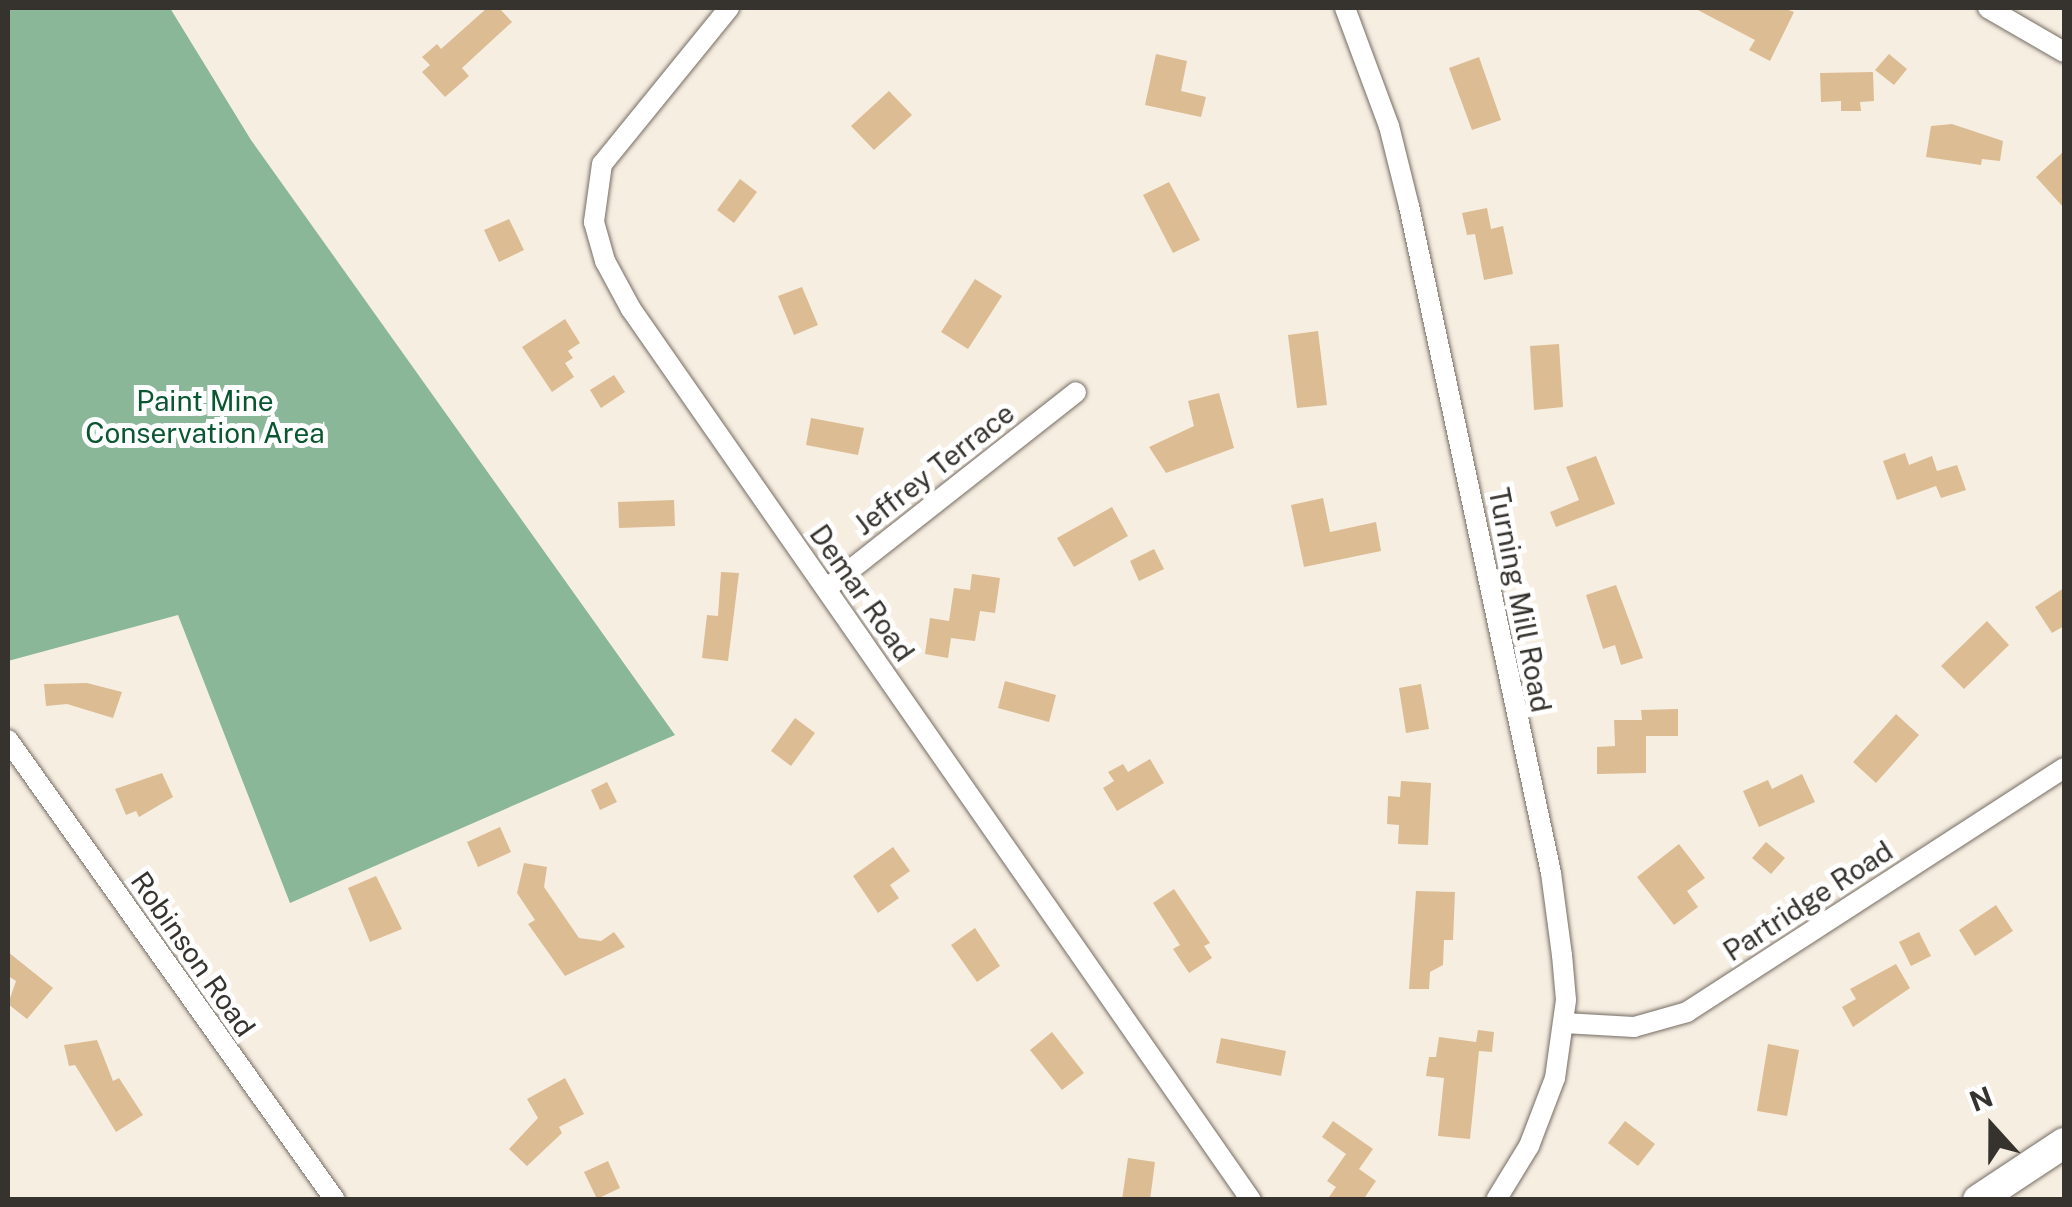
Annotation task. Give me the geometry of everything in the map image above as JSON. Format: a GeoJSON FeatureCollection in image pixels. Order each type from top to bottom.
{"type":"FeatureCollection","features":[{"type":"Feature","properties":{"kind":"highway"},"geometry":{"type":"LineString","coordinates":[[2034,1164],[2064,1135]]}},
{"type":"Feature","properties":{"kind":"highway"},"geometry":{"type":"LineString","coordinates":[[1978,1200],[2064,1144]]}},
{"type":"Feature","properties":{"kind":"street","name":"Demar Road"},"geometry":{"type":"LineString","coordinates":[[728,8],[609,151],[597,181],[594,222],[631,308],[1251,1200]]}},
{"type":"Feature","properties":{"kind":"street","name":"Turning Mill Road"},"geometry":{"type":"LineString","coordinates":[[1346,8],[1389,126],[1416,238],[1551,872],[1564,1023],[1543,1113],[1496,1200]]}},
{"type":"Feature","properties":{"kind":"street"},"geometry":{"type":"LineString","coordinates":[[1988,8],[2064,52]]}},
{"type":"Feature","properties":{"kind":"street","name":"Jeffrey Terrace"},"geometry":{"type":"LineString","coordinates":[[826,589],[1076,392]]}},
{"type":"Feature","properties":{"kind":"street","name":"Robinson Road"},"geometry":{"type":"LineString","coordinates":[[8,740],[335,1200]]}},
{"type":"Feature","properties":{"kind":"street","name":"Partridge Road"},"geometry":{"type":"LineString","coordinates":[[1564,1023],[1634,1027],[1687,1012],[2064,768]]}},
{"type":"Feature","properties":{"kind":"green space","name":"Paint Mine Conservation Area"},"geometry":{"type":"Polygon","coordinates":[[[8,8],[170,8],[251,140],[675,735],[290,903],[178,615],[8,661],[8,8]]]}},
{"type":"Feature","properties":{"kind":"building"},"geometry":{"type":"Polygon","coordinates":[[[487,8],[499,8],[512,22],[462,68],[469,76],[445,97],[422,72],[430,65],[422,57],[437,44],[441,49],[487,8]]]}},
{"type":"Feature","properties":{"kind":"building"},"geometry":{"type":"Polygon","coordinates":[[[1694,8],[1783,8],[1794,12],[1770,61],[1749,50],[1755,40],[1694,8]]]}},
{"type":"Feature","properties":{"kind":"building"},"geometry":{"type":"Polygon","coordinates":[[[1156,54],[1187,61],[1181,91],[1206,97],[1201,117],[1145,105],[1156,54]]]}},
{"type":"Feature","properties":{"kind":"building"},"geometry":{"type":"Polygon","coordinates":[[[1889,54],[1907,69],[1894,85],[1875,70],[1889,54]]]}},
{"type":"Feature","properties":{"kind":"building"},"geometry":{"type":"Polygon","coordinates":[[[1479,57],[1501,120],[1472,130],[1449,68],[1479,57]]]}},
{"type":"Feature","properties":{"kind":"building"},"geometry":{"type":"Polygon","coordinates":[[[1873,72],[1874,101],[1860,102],[1861,111],[1841,111],[1841,101],[1821,102],[1820,73],[1873,72]]]}},
{"type":"Feature","properties":{"kind":"building"},"geometry":{"type":"Polygon","coordinates":[[[889,91],[912,115],[874,150],[851,126],[889,91]]]}},
{"type":"Feature","properties":{"kind":"building"},"geometry":{"type":"Polygon","coordinates":[[[1952,124],[2003,141],[2000,161],[1982,159],[1981,165],[1926,157],[1931,126],[1952,124]]]}},
{"type":"Feature","properties":{"kind":"building"},"geometry":{"type":"Polygon","coordinates":[[[2064,151],[2064,208],[2036,177],[2064,151]]]}},
{"type":"Feature","properties":{"kind":"building"},"geometry":{"type":"Polygon","coordinates":[[[740,179],[757,192],[734,223],[717,210],[740,179]]]}},
{"type":"Feature","properties":{"kind":"building"},"geometry":{"type":"Polygon","coordinates":[[[1169,182],[1200,240],[1173,253],[1143,195],[1169,182]]]}},
{"type":"Feature","properties":{"kind":"building"},"geometry":{"type":"Polygon","coordinates":[[[1487,208],[1491,229],[1503,226],[1513,274],[1484,280],[1475,234],[1467,235],[1462,213],[1487,208]]]}},
{"type":"Feature","properties":{"kind":"building"},"geometry":{"type":"Polygon","coordinates":[[[509,219],[524,250],[499,262],[484,230],[509,219]]]}},
{"type":"Feature","properties":{"kind":"building"},"geometry":{"type":"Polygon","coordinates":[[[975,279],[1002,296],[968,349],[941,332],[975,279]]]}},
{"type":"Feature","properties":{"kind":"building"},"geometry":{"type":"Polygon","coordinates":[[[802,287],[818,325],[794,335],[778,296],[802,287]]]}},
{"type":"Feature","properties":{"kind":"building"},"geometry":{"type":"Polygon","coordinates":[[[565,319],[580,343],[568,351],[573,358],[565,363],[574,377],[552,392],[522,347],[565,319]]]}},
{"type":"Feature","properties":{"kind":"building"},"geometry":{"type":"Polygon","coordinates":[[[1318,331],[1327,405],[1297,408],[1288,335],[1318,331]]]}},
{"type":"Feature","properties":{"kind":"building"},"geometry":{"type":"Polygon","coordinates":[[[1559,344],[1563,407],[1534,410],[1530,346],[1559,344]]]}},
{"type":"Feature","properties":{"kind":"building"},"geometry":{"type":"Polygon","coordinates":[[[614,375],[625,392],[601,408],[590,390],[614,375]]]}},
{"type":"Feature","properties":{"kind":"building"},"geometry":{"type":"Polygon","coordinates":[[[1219,393],[1234,448],[1166,473],[1149,447],[1194,426],[1188,401],[1219,393]]]}},
{"type":"Feature","properties":{"kind":"building"},"geometry":{"type":"Polygon","coordinates":[[[811,418],[864,428],[858,455],[806,445],[811,418]]]}},
{"type":"Feature","properties":{"kind":"building"},"geometry":{"type":"Polygon","coordinates":[[[1905,453],[1909,465],[1932,456],[1937,471],[1957,465],[1966,490],[1941,498],[1936,486],[1897,500],[1883,461],[1905,453]]]}},
{"type":"Feature","properties":{"kind":"building"},"geometry":{"type":"Polygon","coordinates":[[[1596,456],[1615,504],[1556,527],[1550,512],[1579,500],[1566,467],[1596,456]]]}},
{"type":"Feature","properties":{"kind":"building"},"geometry":{"type":"Polygon","coordinates":[[[1323,498],[1330,532],[1376,522],[1381,551],[1304,567],[1291,505],[1323,498]]]}},
{"type":"Feature","properties":{"kind":"building"},"geometry":{"type":"Polygon","coordinates":[[[674,500],[675,526],[619,528],[618,502],[674,500]]]}},
{"type":"Feature","properties":{"kind":"building"},"geometry":{"type":"Polygon","coordinates":[[[1112,507],[1128,536],[1074,567],[1057,538],[1112,507]]]}},
{"type":"Feature","properties":{"kind":"building"},"geometry":{"type":"Polygon","coordinates":[[[1154,549],[1164,569],[1139,581],[1130,561],[1154,549]]]}},
{"type":"Feature","properties":{"kind":"building"},"geometry":{"type":"Polygon","coordinates":[[[721,572],[739,573],[728,661],[702,658],[707,615],[718,616],[721,572]]]}},
{"type":"Feature","properties":{"kind":"building"},"geometry":{"type":"Polygon","coordinates":[[[972,574],[1000,578],[995,613],[980,611],[975,641],[951,638],[948,658],[925,654],[930,618],[949,621],[954,588],[970,590],[972,574]]]}},
{"type":"Feature","properties":{"kind":"building"},"geometry":{"type":"Polygon","coordinates":[[[1616,585],[1643,658],[1621,665],[1615,645],[1603,649],[1586,595],[1616,585]]]}},
{"type":"Feature","properties":{"kind":"building"},"geometry":{"type":"Polygon","coordinates":[[[2064,588],[2064,626],[2052,633],[2035,607],[2064,588]]]}},
{"type":"Feature","properties":{"kind":"building"},"geometry":{"type":"Polygon","coordinates":[[[1987,621],[2009,645],[1964,689],[1941,666],[1987,621]]]}},
{"type":"Feature","properties":{"kind":"building"},"geometry":{"type":"Polygon","coordinates":[[[1005,681],[1056,695],[1049,722],[998,708],[1005,681]]]}},
{"type":"Feature","properties":{"kind":"building"},"geometry":{"type":"Polygon","coordinates":[[[87,683],[122,692],[113,718],[67,704],[46,706],[44,684],[87,683]]]}},
{"type":"Feature","properties":{"kind":"building"},"geometry":{"type":"Polygon","coordinates":[[[1421,684],[1429,729],[1406,733],[1399,688],[1421,684]]]}},
{"type":"Feature","properties":{"kind":"building"},"geometry":{"type":"Polygon","coordinates":[[[1678,709],[1678,736],[1646,736],[1646,773],[1597,774],[1597,747],[1615,746],[1614,720],[1642,720],[1641,710],[1678,709]]]}},
{"type":"Feature","properties":{"kind":"building"},"geometry":{"type":"Polygon","coordinates":[[[1896,714],[1919,735],[1876,783],[1853,762],[1896,714]]]}},
{"type":"Feature","properties":{"kind":"building"},"geometry":{"type":"Polygon","coordinates":[[[795,718],[815,733],[791,766],[771,751],[795,718]]]}},
{"type":"Feature","properties":{"kind":"building"},"geometry":{"type":"Polygon","coordinates":[[[1150,759],[1164,783],[1117,811],[1103,788],[1114,781],[1108,772],[1123,764],[1128,772],[1150,759]]]}},
{"type":"Feature","properties":{"kind":"building"},"geometry":{"type":"Polygon","coordinates":[[[162,773],[173,797],[139,817],[136,811],[126,815],[115,789],[162,773]]]}},
{"type":"Feature","properties":{"kind":"building"},"geometry":{"type":"Polygon","coordinates":[[[1802,774],[1815,802],[1759,827],[1743,791],[1768,780],[1772,789],[1802,774]]]}},
{"type":"Feature","properties":{"kind":"building"},"geometry":{"type":"Polygon","coordinates":[[[1401,781],[1431,783],[1428,845],[1398,844],[1399,825],[1387,824],[1388,796],[1400,797],[1401,781]]]}},
{"type":"Feature","properties":{"kind":"building"},"geometry":{"type":"Polygon","coordinates":[[[607,782],[617,802],[600,810],[591,790],[607,782]]]}},
{"type":"Feature","properties":{"kind":"building"},"geometry":{"type":"Polygon","coordinates":[[[500,827],[511,852],[478,867],[467,842],[500,827]]]}},
{"type":"Feature","properties":{"kind":"building"},"geometry":{"type":"Polygon","coordinates":[[[1766,842],[1785,858],[1771,874],[1752,858],[1766,842]]]}},
{"type":"Feature","properties":{"kind":"building"},"geometry":{"type":"Polygon","coordinates":[[[1679,844],[1705,878],[1687,891],[1698,907],[1674,925],[1637,877],[1679,844]]]}},
{"type":"Feature","properties":{"kind":"building"},"geometry":{"type":"Polygon","coordinates":[[[893,847],[910,871],[890,885],[899,898],[878,913],[853,876],[893,847]]]}},
{"type":"Feature","properties":{"kind":"building"},"geometry":{"type":"Polygon","coordinates":[[[524,863],[547,867],[544,887],[579,938],[601,941],[614,932],[625,947],[565,976],[528,924],[535,920],[517,893],[524,863]]]}},
{"type":"Feature","properties":{"kind":"building"},"geometry":{"type":"Polygon","coordinates":[[[376,876],[402,929],[370,942],[348,888],[376,876]]]}},
{"type":"Feature","properties":{"kind":"building"},"geometry":{"type":"Polygon","coordinates":[[[1174,889],[1210,943],[1204,946],[1212,958],[1189,973],[1173,949],[1180,945],[1153,903],[1174,889]]]}},
{"type":"Feature","properties":{"kind":"building"},"geometry":{"type":"Polygon","coordinates":[[[1416,891],[1455,892],[1453,940],[1444,940],[1443,965],[1430,972],[1429,989],[1409,989],[1416,891]]]}},
{"type":"Feature","properties":{"kind":"building"},"geometry":{"type":"Polygon","coordinates":[[[1996,905],[2013,931],[1975,956],[1959,930],[1996,905]]]}},
{"type":"Feature","properties":{"kind":"building"},"geometry":{"type":"Polygon","coordinates":[[[975,928],[1000,966],[977,982],[951,945],[975,928]]]}},
{"type":"Feature","properties":{"kind":"building"},"geometry":{"type":"Polygon","coordinates":[[[1919,932],[1931,956],[1911,966],[1899,942],[1919,932]]]}},
{"type":"Feature","properties":{"kind":"building"},"geometry":{"type":"Polygon","coordinates":[[[8,952],[53,988],[27,1019],[8,1004],[16,981],[8,976],[8,952]]]}},
{"type":"Feature","properties":{"kind":"building"},"geometry":{"type":"Polygon","coordinates":[[[1896,964],[1910,988],[1853,1027],[1842,1007],[1856,999],[1850,989],[1896,964]]]}},
{"type":"Feature","properties":{"kind":"building"},"geometry":{"type":"Polygon","coordinates":[[[1478,1030],[1494,1032],[1492,1052],[1479,1051],[1470,1139],[1438,1136],[1444,1078],[1426,1076],[1429,1057],[1436,1057],[1439,1037],[1476,1042],[1478,1030]]]}},
{"type":"Feature","properties":{"kind":"building"},"geometry":{"type":"Polygon","coordinates":[[[1052,1032],[1084,1073],[1062,1090],[1030,1050],[1052,1032]]]}},
{"type":"Feature","properties":{"kind":"building"},"geometry":{"type":"Polygon","coordinates":[[[1221,1038],[1286,1051],[1281,1076],[1216,1063],[1221,1038]]]}},
{"type":"Feature","properties":{"kind":"building"},"geometry":{"type":"Polygon","coordinates":[[[97,1040],[113,1081],[119,1078],[143,1115],[116,1132],[75,1065],[69,1066],[64,1045],[97,1040]]]}},
{"type":"Feature","properties":{"kind":"building"},"geometry":{"type":"Polygon","coordinates":[[[1768,1044],[1799,1050],[1787,1116],[1757,1111],[1768,1044]]]}},
{"type":"Feature","properties":{"kind":"building"},"geometry":{"type":"Polygon","coordinates":[[[565,1078],[584,1114],[559,1127],[562,1133],[527,1166],[509,1149],[538,1118],[527,1099],[565,1078]]]}},
{"type":"Feature","properties":{"kind":"building"},"geometry":{"type":"Polygon","coordinates":[[[1333,1121],[1373,1149],[1359,1169],[1376,1181],[1363,1200],[1327,1200],[1336,1187],[1327,1181],[1346,1154],[1322,1137],[1333,1121]]]}},
{"type":"Feature","properties":{"kind":"building"},"geometry":{"type":"Polygon","coordinates":[[[1625,1121],[1655,1144],[1638,1166],[1608,1143],[1625,1121]]]}},
{"type":"Feature","properties":{"kind":"building"},"geometry":{"type":"Polygon","coordinates":[[[1128,1158],[1155,1162],[1150,1200],[1122,1200],[1128,1158]]]}},
{"type":"Feature","properties":{"kind":"building"},"geometry":{"type":"Polygon","coordinates":[[[608,1161],[620,1188],[597,1199],[584,1172],[608,1161]]]}}]}
